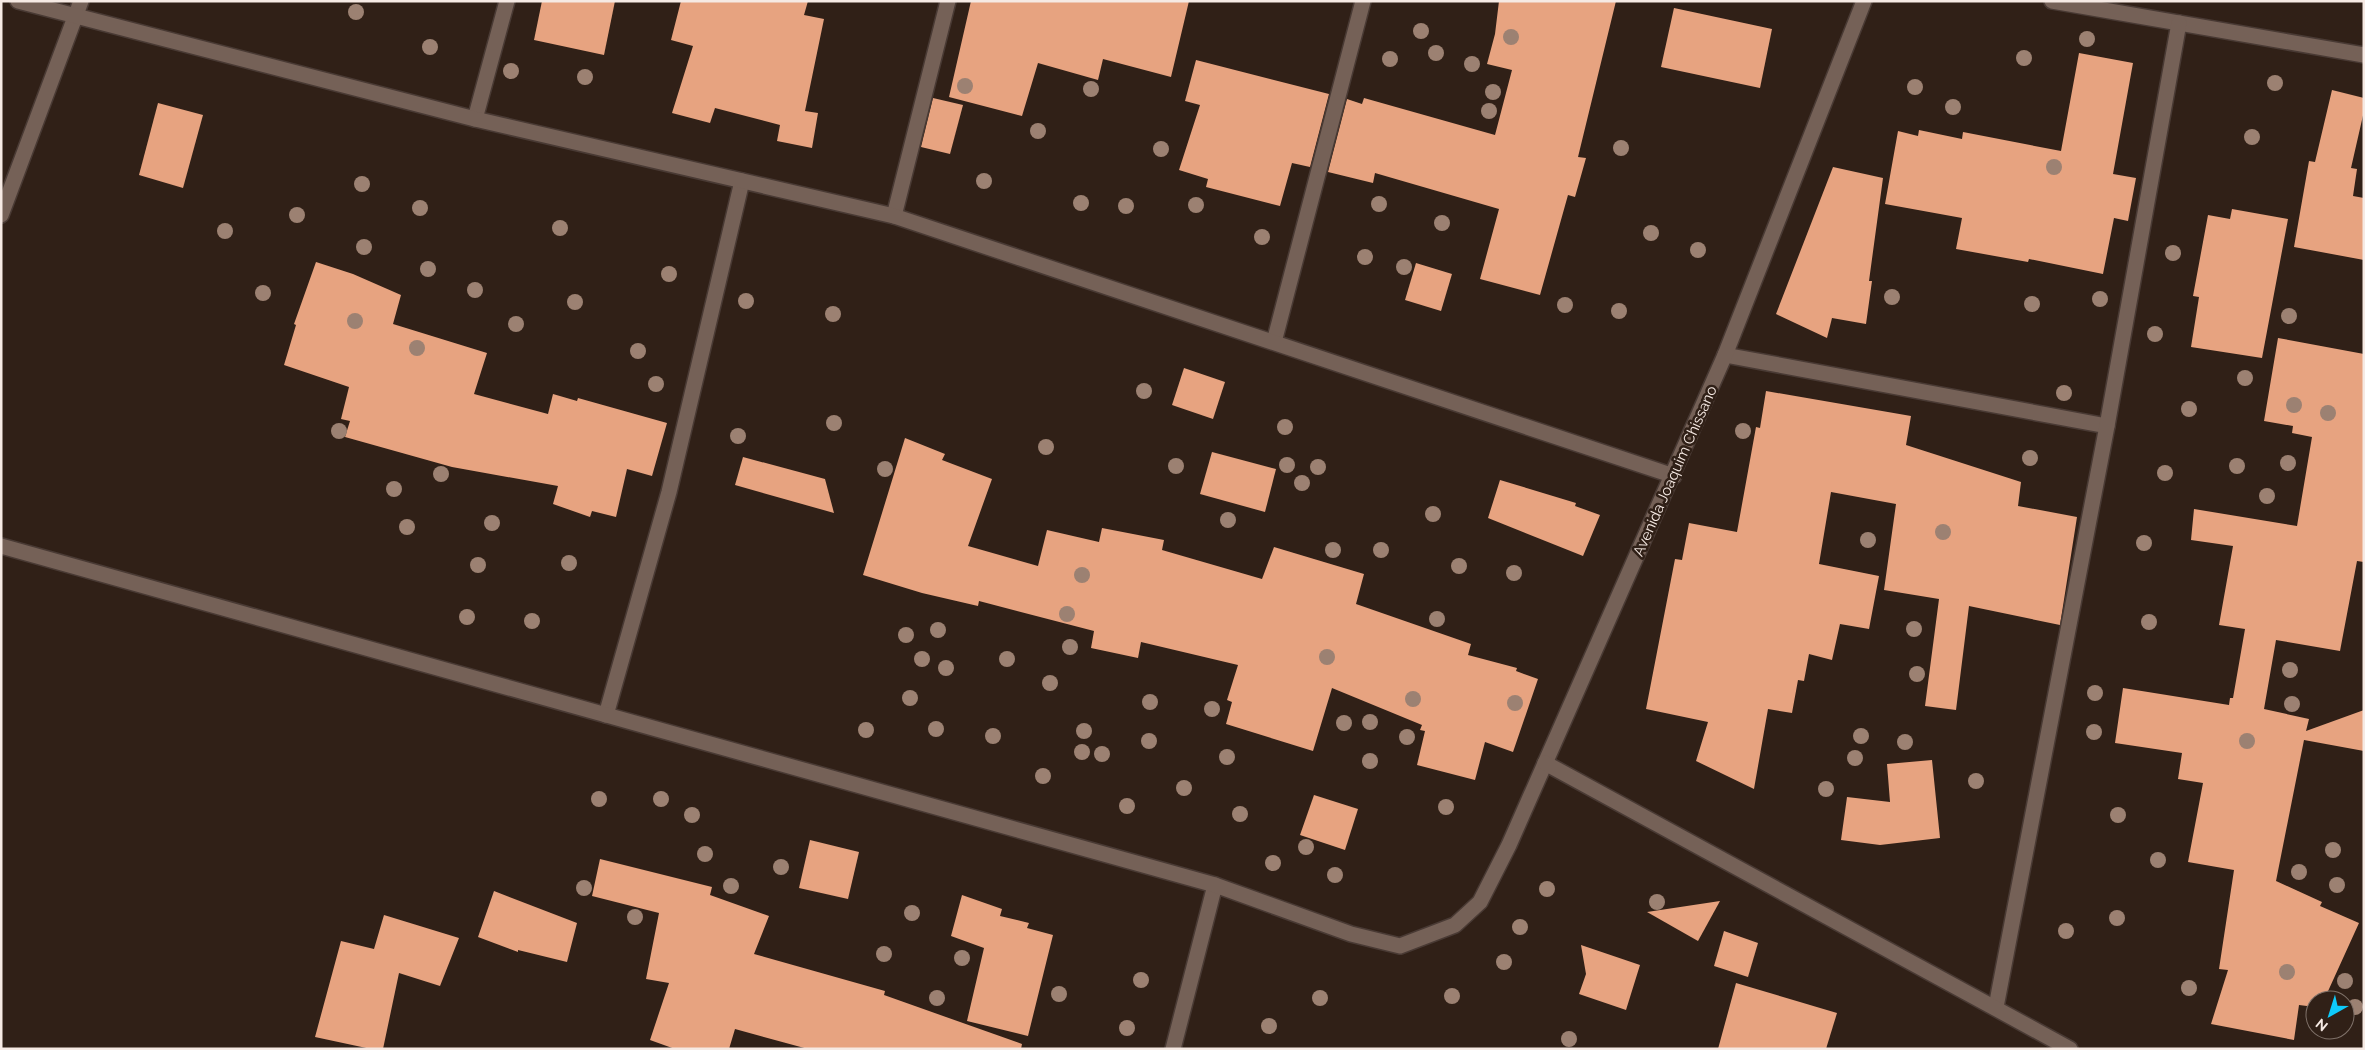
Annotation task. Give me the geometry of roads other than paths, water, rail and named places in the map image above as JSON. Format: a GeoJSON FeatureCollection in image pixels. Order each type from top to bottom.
{"type":"FeatureCollection","features":[{"type":"Feature","properties":{"kind":"street"},"geometry":{"type":"LineString","coordinates":[[18,1],[79,8],[475,119],[894,216],[1674,476]]}},
{"type":"Feature","properties":{"kind":"street"},"geometry":{"type":"LineString","coordinates":[[475,119],[507,1]]}},
{"type":"Feature","properties":{"kind":"street"},"geometry":{"type":"LineString","coordinates":[[894,216],[948,1]]}},
{"type":"Feature","properties":{"kind":"street"},"geometry":{"type":"LineString","coordinates":[[1274,342],[1363,1]]}},
{"type":"Feature","properties":{"kind":"street","name":"Avenida Joaquim Chissano"},"geometry":{"type":"LineString","coordinates":[[1215,885],[1351,934],[1400,946],[1455,925],[1480,902],[1509,845],[1577,688],[1674,476],[1725,355],[1864,1]]}},
{"type":"Feature","properties":{"kind":"street"},"geometry":{"type":"LineString","coordinates":[[2052,1],[2364,55]]}},
{"type":"Feature","properties":{"kind":"street"},"geometry":{"type":"LineString","coordinates":[[1,215],[79,8]]}},
{"type":"Feature","properties":{"kind":"street"},"geometry":{"type":"LineString","coordinates":[[1996,1007],[2107,426],[2179,23]]}},
{"type":"Feature","properties":{"kind":"street"},"geometry":{"type":"LineString","coordinates":[[606,715],[669,492],[742,181]]}},
{"type":"Feature","properties":{"kind":"street"},"geometry":{"type":"LineString","coordinates":[[1725,355],[2107,426]]}},
{"type":"Feature","properties":{"kind":"street"},"geometry":{"type":"LineString","coordinates":[[1,546],[1215,885],[1173,1049]]}},
{"type":"Feature","properties":{"kind":"street"},"geometry":{"type":"LineString","coordinates":[[1545,764],[1996,1007],[2070,1049]]}}]}
